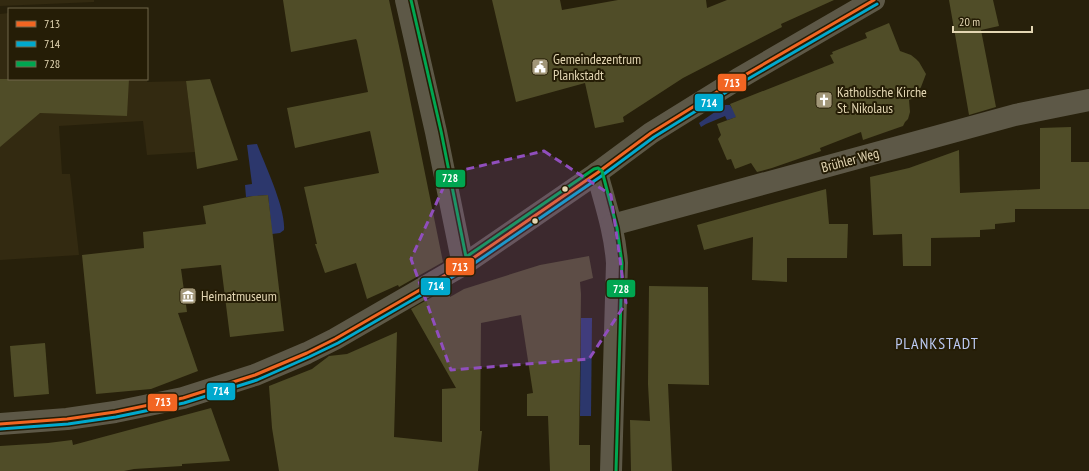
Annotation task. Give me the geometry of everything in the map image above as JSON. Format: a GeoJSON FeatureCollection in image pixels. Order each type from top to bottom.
{"type":"FeatureCollection","features":[{"type":"Feature","properties":{"kind":"street"},"geometry":{"type":"LineString","coordinates":[[406,0],[436,132],[463,265]]}},
{"type":"Feature","properties":{"kind":"street"},"geometry":{"type":"LineString","coordinates":[[0,424],[67,419],[115,412],[183,398],[255,375],[307,353],[335,339],[463,265],[686,110],[874,0]]}},
{"type":"Feature","properties":{"kind":"street","name":"Brühler Weg"},"geometry":{"type":"LineString","coordinates":[[612,225],[1015,115],[1089,100]]}},
{"type":"Feature","properties":{"kind":"street"},"geometry":{"type":"LineString","coordinates":[[597,173],[612,225],[617,263],[611,471]]}},
{"type":"Feature","properties":{"kind":"highlighted area"},"geometry":{"type":"Polygon","coordinates":[[[544,151],[611,195],[626,303],[589,359],[451,370],[411,259],[450,173],[544,151]]]}},
{"type":"Feature","properties":{"kind":"shaded area"},"geometry":{"type":"Polygon","coordinates":[[[0,0],[94,0],[94,2],[0,6],[0,0]]]}},
{"type":"Feature","properties":{"kind":"shaded area"},"geometry":{"type":"Polygon","coordinates":[[[8,13],[8,80],[147,80],[147,82],[186,81],[195,152],[147,155],[143,121],[59,126],[62,174],[70,174],[79,255],[0,260],[0,14],[8,13]]]}},
{"type":"Feature","properties":{"kind":"shaded area"},"geometry":{"type":"Polygon","coordinates":[[[725,105],[730,105],[733,108],[737,117],[727,120],[725,116],[701,127],[699,123],[725,105]]]}},
{"type":"Feature","properties":{"kind":"shaded area"},"geometry":{"type":"Polygon","coordinates":[[[257,144],[282,211],[284,230],[280,233],[272,234],[268,195],[246,197],[245,185],[252,184],[247,145],[257,144]]]}},
{"type":"Feature","properties":{"kind":"shaded area"},"geometry":{"type":"Polygon","coordinates":[[[581,318],[592,318],[591,416],[580,416],[581,318]]]}},
{"type":"Feature","properties":{"kind":"building"},"geometry":{"type":"Polygon","coordinates":[[[283,0],[389,0],[443,262],[399,287],[398,285],[367,299],[356,263],[325,273],[315,244],[317,244],[304,187],[379,173],[370,131],[295,148],[287,108],[368,92],[357,41],[356,39],[291,52],[283,0]]]}},
{"type":"Feature","properties":{"kind":"building"},"geometry":{"type":"Polygon","coordinates":[[[492,0],[560,0],[562,10],[618,0],[706,0],[707,8],[727,0],[834,0],[781,24],[782,27],[683,78],[623,117],[624,122],[595,128],[585,83],[516,102],[492,0]]]}},
{"type":"Feature","properties":{"kind":"building"},"geometry":{"type":"Polygon","coordinates":[[[949,0],[993,0],[999,26],[981,30],[996,107],[969,115],[949,0]]]}},
{"type":"Feature","properties":{"kind":"building","name":"Katholische Kirche St. Nikolaus"},"geometry":{"type":"Polygon","coordinates":[[[889,23],[900,51],[911,55],[916,59],[926,74],[921,87],[914,98],[909,100],[910,112],[908,119],[903,126],[863,140],[861,132],[820,148],[821,151],[757,172],[751,163],[735,169],[731,159],[727,160],[718,139],[721,135],[717,124],[736,117],[730,104],[834,63],[830,55],[833,54],[832,52],[867,38],[865,33],[889,23]]]}},
{"type":"Feature","properties":{"kind":"building"},"geometry":{"type":"Polygon","coordinates":[[[0,79],[129,80],[127,116],[40,113],[0,147],[0,79]]]}},
{"type":"Feature","properties":{"kind":"building"},"geometry":{"type":"Polygon","coordinates":[[[210,79],[238,160],[197,169],[186,81],[210,79]]]}},
{"type":"Feature","properties":{"kind":"building"},"geometry":{"type":"Polygon","coordinates":[[[1071,127],[1071,162],[1089,162],[1089,209],[1015,209],[1015,222],[995,224],[995,229],[980,230],[980,237],[931,238],[931,266],[903,266],[902,234],[873,235],[870,177],[909,168],[959,150],[960,193],[1040,189],[1040,128],[1071,127]]]}},
{"type":"Feature","properties":{"kind":"building"},"geometry":{"type":"Polygon","coordinates":[[[826,189],[829,224],[848,224],[847,258],[787,258],[787,282],[752,280],[753,237],[704,250],[697,225],[826,189]]]}},
{"type":"Feature","properties":{"kind":"building"},"geometry":{"type":"Polygon","coordinates":[[[268,195],[284,331],[230,337],[221,265],[181,269],[187,312],[178,313],[198,371],[151,389],[96,394],[82,255],[144,248],[143,232],[206,224],[203,206],[253,196],[268,195]]]}},
{"type":"Feature","properties":{"kind":"building"},"geometry":{"type":"Polygon","coordinates":[[[589,256],[593,278],[580,282],[579,445],[590,445],[590,471],[550,471],[548,416],[527,416],[527,394],[533,393],[521,315],[481,323],[480,431],[482,431],[478,471],[279,471],[272,428],[269,386],[312,369],[329,356],[347,354],[397,332],[394,437],[442,442],[442,389],[456,388],[411,309],[448,288],[450,297],[464,289],[540,265],[589,256]]]}},
{"type":"Feature","properties":{"kind":"building"},"geometry":{"type":"Polygon","coordinates":[[[649,286],[708,287],[709,385],[668,384],[672,471],[631,471],[630,420],[650,421],[648,384],[649,286]]]}},
{"type":"Feature","properties":{"kind":"building"},"geometry":{"type":"Polygon","coordinates":[[[45,343],[49,394],[14,397],[10,346],[45,343]]]}},
{"type":"Feature","properties":{"kind":"building"},"geometry":{"type":"Polygon","coordinates":[[[211,408],[230,461],[182,464],[182,466],[124,471],[0,471],[0,446],[72,440],[73,445],[211,408]]]}},
{"type":"Feature","properties":{"kind":"transit line","name":"728"},"geometry":{"type":"LineString","coordinates":[[411,0],[441,131],[466,257],[594,169],[598,168],[602,171],[617,228],[622,263],[616,471]]}},
{"type":"Feature","properties":{"kind":"transit line","name":"713"},"geometry":{"type":"LineString","coordinates":[[0,424],[67,419],[115,412],[183,398],[255,375],[307,353],[335,339],[463,265],[597,173],[651,133],[738,79],[874,0]]}},
{"type":"Feature","properties":{"kind":"transit line","name":"714"},"geometry":{"type":"LineString","coordinates":[[0,429],[68,424],[116,417],[184,403],[257,380],[338,343],[466,269],[600,177],[654,137],[741,83],[877,4]]}},
{"type":"Feature","properties":{"kind":"place","name":"Gemeindezentrum Plankstadt"},"geometry":{"type":"Point","coordinates":[540,67]}},
{"type":"Feature","properties":{"kind":"place","name":"Katholische Kirche St. Nikolaus"},"geometry":{"type":"Point","coordinates":[824,100]}},
{"type":"Feature","properties":{"kind":"place","name":"Heimatmuseum"},"geometry":{"type":"Point","coordinates":[188,296]}},
{"type":"Feature","properties":{"kind":"district","name":"PLANKSTADT"},"geometry":{"type":"Point","coordinates":[937,343]}}]}
